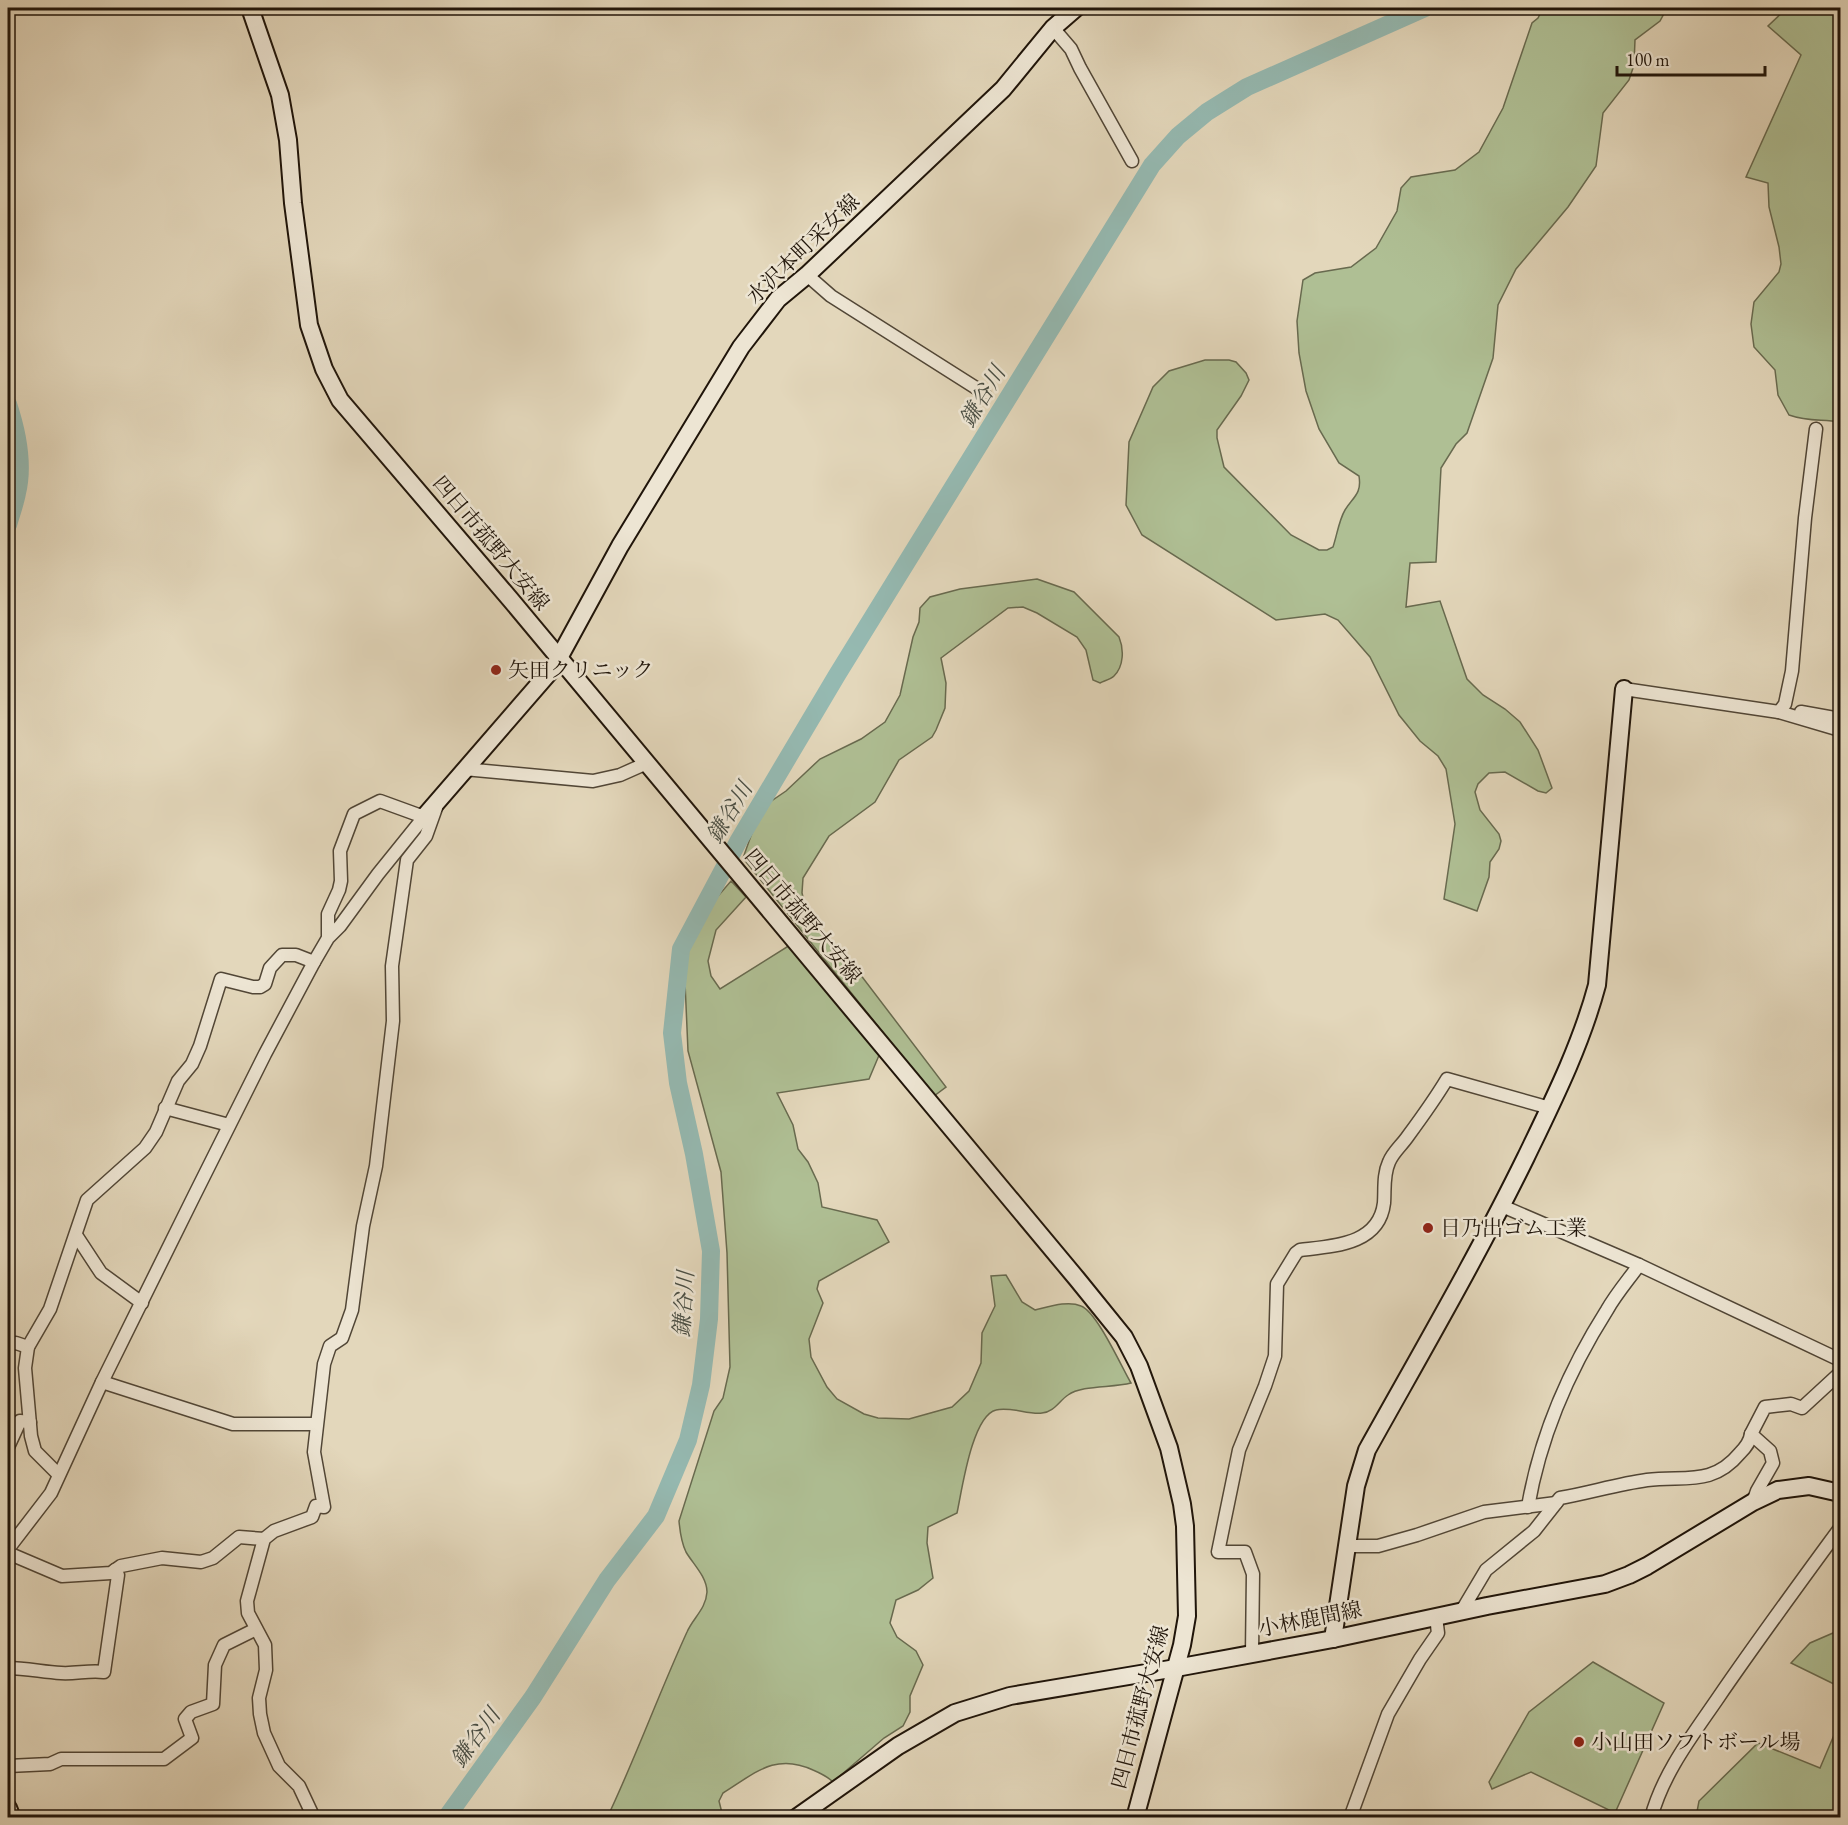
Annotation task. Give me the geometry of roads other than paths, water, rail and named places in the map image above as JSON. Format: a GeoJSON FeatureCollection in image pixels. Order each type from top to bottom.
{"type":"FeatureCollection","features":[{"type":"Feature","properties":{"kind":"main road","name":"四日市菰野大安線"},"geometry":{"type":"LineString","coordinates":[[250,8],[280,95],[288,141],[293,203],[309,325],[324,369],[340,400],[652,769],[1077,1279],[1124,1337],[1132,1352],[1149,1390],[1169,1448],[1182,1504],[1185,1526],[1187,1616],[1176,1668],[1135,1818]]}},
{"type":"Feature","properties":{"kind":"main road","name":"水沢本町采女線"},"geometry":{"type":"LineString","coordinates":[[424,817],[554,667],[626,537],[741,347],[778,299],[807,275],[1003,89],[1053,28],[1076,8]]}},
{"type":"Feature","properties":{"kind":"main road"},"geometry":{"type":"LineString","coordinates":[[1333,1638],[1356,1486],[1367,1450],[1502,1206],[1550,1108],[1583,1032],[1597,985],[1624,689]]}},
{"type":"Feature","properties":{"kind":"main road","name":"小林鹿間線"},"geometry":{"type":"LineString","coordinates":[[796,1818],[898,1746],[955,1713],[1010,1696],[1176,1668],[1605,1584],[1647,1566],[1753,1502],[1778,1490],[1809,1486],[1840,1493]]}},
{"type":"Feature","properties":{"kind":"main road"},"geometry":{"type":"LineString","coordinates":[[8,1808],[12,1818]]}},
{"type":"Feature","properties":{"kind":"street"},"geometry":{"type":"LineString","coordinates":[[1053,28],[1075,56],[1132,161]]}},
{"type":"Feature","properties":{"kind":"street"},"geometry":{"type":"LineString","coordinates":[[807,275],[831,296],[984,393]]}},
{"type":"Feature","properties":{"kind":"street"},"geometry":{"type":"LineString","coordinates":[[1779,712],[1785,704],[1792,670],[1805,518],[1816,429]]}},
{"type":"Feature","properties":{"kind":"street"},"geometry":{"type":"LineString","coordinates":[[1624,689],[1779,712],[1840,730]]}},
{"type":"Feature","properties":{"kind":"street"},"geometry":{"type":"LineString","coordinates":[[1779,712],[1800,712],[1840,719]]}},
{"type":"Feature","properties":{"kind":"street"},"geometry":{"type":"LineString","coordinates":[[464,769],[593,781],[652,769]]}},
{"type":"Feature","properties":{"kind":"street"},"geometry":{"type":"LineString","coordinates":[[314,1818],[299,1786],[279,1766],[264,1733],[259,1698],[266,1670],[266,1645],[248,1613],[246,1601],[264,1539],[274,1531],[312,1517],[316,1506],[324,1507],[314,1452],[324,1364],[330,1346],[342,1338],[352,1310],[363,1226],[376,1166],[393,1021],[392,966],[407,860],[426,836],[440,798]]}},
{"type":"Feature","properties":{"kind":"street"},"geometry":{"type":"LineString","coordinates":[[264,1539],[239,1537],[213,1558],[201,1562],[162,1558],[121,1566],[111,1573],[62,1576],[8,1551],[51,1493],[102,1382],[229,1125],[314,962],[328,939],[424,817],[380,801],[354,814],[340,851],[339,890],[327,914],[328,939]]}},
{"type":"Feature","properties":{"kind":"street"},"geometry":{"type":"LineString","coordinates":[[58,1474],[35,1451],[31,1436],[25,1368],[28,1347],[50,1309],[87,1200],[146,1148],[156,1132],[178,1081],[192,1064],[200,1046],[221,979],[260,987],[265,984],[270,968],[282,955],[296,955],[314,962]]}},
{"type":"Feature","properties":{"kind":"street"},"geometry":{"type":"LineString","coordinates":[[1252,1653],[1253,1574],[1245,1552],[1218,1552],[1239,1450],[1275,1356],[1277,1284],[1300,1250],[1342,1244],[1366,1235],[1374,1229],[1383,1206],[1385,1178],[1389,1162],[1430,1107],[1447,1079],[1550,1108]]}},
{"type":"Feature","properties":{"kind":"street"},"geometry":{"type":"LineString","coordinates":[[165,1108],[229,1125]]}},
{"type":"Feature","properties":{"kind":"street"},"geometry":{"type":"LineString","coordinates":[[1502,1206],[1639,1264],[1840,1360]]}},
{"type":"Feature","properties":{"kind":"street"},"geometry":{"type":"LineString","coordinates":[[76,1235],[100,1273],[142,1303]]}},
{"type":"Feature","properties":{"kind":"street"},"geometry":{"type":"LineString","coordinates":[[1528,1507],[1534,1473],[1550,1422],[1575,1368],[1607,1309],[1639,1264]]}},
{"type":"Feature","properties":{"kind":"street"},"geometry":{"type":"LineString","coordinates":[[8,1344],[16,1342],[28,1347]]}},
{"type":"Feature","properties":{"kind":"street"},"geometry":{"type":"LineString","coordinates":[[1461,1612],[1486,1570],[1534,1531],[1560,1498],[1648,1480],[1698,1478],[1718,1472],[1731,1464],[1748,1443],[1765,1407],[1791,1404],[1802,1408],[1840,1373]]}},
{"type":"Feature","properties":{"kind":"street"},"geometry":{"type":"LineString","coordinates":[[102,1382],[234,1424],[316,1424]]}},
{"type":"Feature","properties":{"kind":"street"},"geometry":{"type":"LineString","coordinates":[[8,1447],[20,1421],[30,1422]]}},
{"type":"Feature","properties":{"kind":"street"},"geometry":{"type":"LineString","coordinates":[[1751,1434],[1770,1451],[1773,1463],[1753,1502]]}},
{"type":"Feature","properties":{"kind":"street"},"geometry":{"type":"LineString","coordinates":[[1347,1546],[1378,1546],[1484,1512],[1556,1503]]}},
{"type":"Feature","properties":{"kind":"street"},"geometry":{"type":"LineString","coordinates":[[1652,1818],[1664,1781],[1677,1758],[1840,1528]]}},
{"type":"Feature","properties":{"kind":"street"},"geometry":{"type":"LineString","coordinates":[[8,1668],[60,1673],[92,1670],[104,1672],[118,1575],[115,1569]]}},
{"type":"Feature","properties":{"kind":"street"},"geometry":{"type":"LineString","coordinates":[[1350,1818],[1389,1714],[1420,1659],[1438,1633],[1436,1617]]}},
{"type":"Feature","properties":{"kind":"street"},"geometry":{"type":"LineString","coordinates":[[8,1766],[50,1764],[61,1759],[164,1759],[192,1738],[185,1719],[191,1713],[213,1704],[215,1665],[224,1645],[256,1629]]}},
{"type":"Feature","properties":{"kind":"waterway","name":"鎌谷川"},"geometry":{"type":"LineString","coordinates":[[446,1818],[533,1697],[607,1580],[656,1516],[688,1440],[701,1385],[709,1319],[711,1251],[694,1154],[678,1083],[672,1033],[681,949],[739,840],[837,675],[1152,165],[1178,136],[1207,112],[1247,87],[1425,8]]}},
{"type":"Feature","properties":{"kind":"waterway"},"geometry":{"type":"LineString","coordinates":[[8,404],[17,436],[20,459],[19,482],[8,525]]}},
{"type":"Feature","properties":{"kind":"place","name":"矢田クリニック"},"geometry":{"type":"Point","coordinates":[496,670]}},
{"type":"Feature","properties":{"kind":"place","name":"日乃出ゴム工業"},"geometry":{"type":"Point","coordinates":[1428,1228]}},
{"type":"Feature","properties":{"kind":"place","name":"小山田ソフトボール場"},"geometry":{"type":"Point","coordinates":[1579,1742]}}]}
